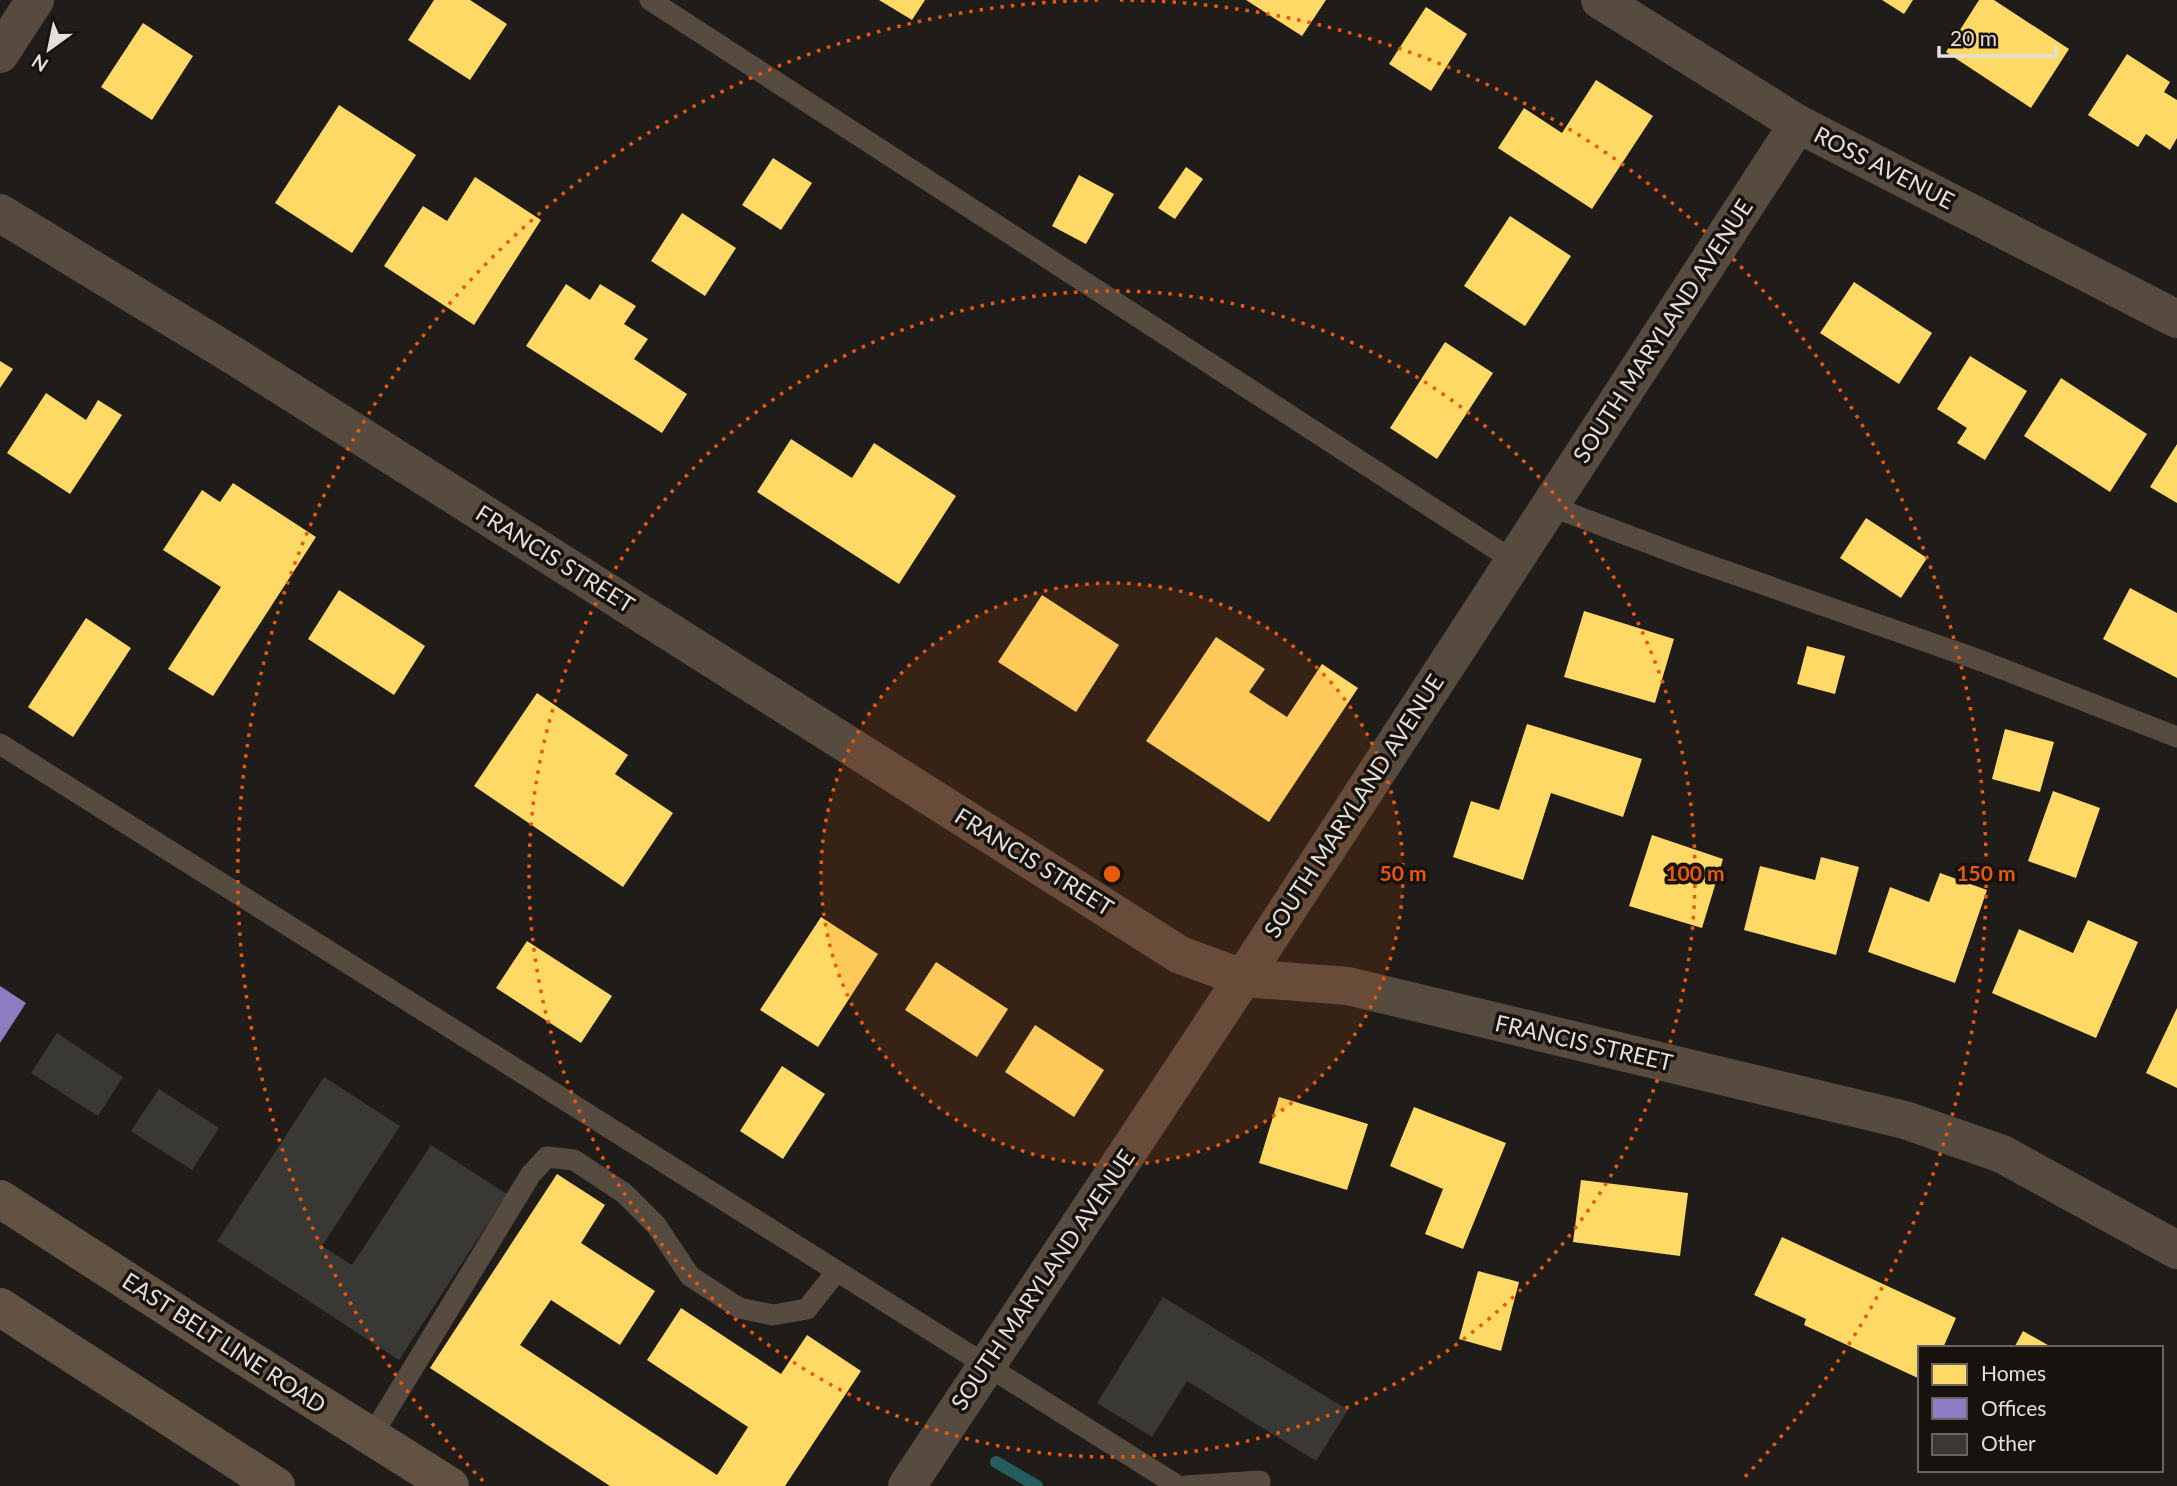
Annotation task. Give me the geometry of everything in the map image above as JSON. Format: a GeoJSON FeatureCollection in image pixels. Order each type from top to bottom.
{"type":"FeatureCollection","features":[{"type":"Feature","properties":{"kind":"main road","name":"EAST BELT LINE ROAD"},"geometry":{"type":"LineString","coordinates":[[0,1199],[450,1486]]}},
{"type":"Feature","properties":{"kind":"main road"},"geometry":{"type":"LineString","coordinates":[[0,1307],[276,1486]]}},
{"type":"Feature","properties":{"kind":"street"},"geometry":{"type":"LineString","coordinates":[[0,54],[35,0]]}},
{"type":"Feature","properties":{"kind":"street","name":"ROSS AVENUE"},"geometry":{"type":"LineString","coordinates":[[1600,0],[1798,124],[2177,319]]}},
{"type":"Feature","properties":{"kind":"street","name":"SOUTH MARYLAND AVENUE"},"geometry":{"type":"LineString","coordinates":[[907,1486],[1243,978],[1798,124]]}},
{"type":"Feature","properties":{"kind":"street","name":"FRANCIS STREET"},"geometry":{"type":"LineString","coordinates":[[0,213],[236,357],[1180,955],[1243,978],[1348,986],[1905,1120],[2002,1154],[2177,1250]]}},
{"type":"Feature","properties":{"kind":"lane"},"geometry":{"type":"LineString","coordinates":[[650,0],[1514,561]]}},
{"type":"Feature","properties":{"kind":"lane"},"geometry":{"type":"LineString","coordinates":[[1550,506],[1688,558],[1982,661],[2177,737]]}},
{"type":"Feature","properties":{"kind":"lane"},"geometry":{"type":"LineString","coordinates":[[0,744],[1178,1486]]}},
{"type":"Feature","properties":{"kind":"lane"},"geometry":{"type":"LineString","coordinates":[[371,1437],[531,1174],[547,1157],[574,1160],[624,1194],[656,1225],[690,1276],[739,1308],[773,1315],[807,1309],[836,1272]]}},
{"type":"Feature","properties":{"kind":"lane"},"geometry":{"type":"LineString","coordinates":[[1186,1486],[1260,1481]]}},
{"type":"Feature","properties":{"kind":"building: Homes"},"geometry":{"type":"Polygon","coordinates":[[[434,0],[470,0],[507,24],[470,80],[408,40],[434,0]]]}},
{"type":"Feature","properties":{"kind":"building: Homes"},"geometry":{"type":"Polygon","coordinates":[[[879,0],[925,0],[912,20],[879,0]]]}},
{"type":"Feature","properties":{"kind":"building: Homes"},"geometry":{"type":"Polygon","coordinates":[[[1246,0],[1326,0],[1302,36],[1246,0]]]}},
{"type":"Feature","properties":{"kind":"building: Homes"},"geometry":{"type":"Polygon","coordinates":[[[1882,0],[1913,0],[1904,14],[1882,0]]]}},
{"type":"Feature","properties":{"kind":"building: Homes"},"geometry":{"type":"Polygon","coordinates":[[[1979,0],[1994,0],[2069,49],[2031,108],[1946,52],[1979,0]]]}},
{"type":"Feature","properties":{"kind":"building: Homes"},"geometry":{"type":"Polygon","coordinates":[[[1426,7],[1467,34],[1431,91],[1389,64],[1426,7]]]}},
{"type":"Feature","properties":{"kind":"building: Homes"},"geometry":{"type":"Polygon","coordinates":[[[143,23],[193,56],[152,120],[101,87],[143,23]]]}},
{"type":"Feature","properties":{"kind":"building: Homes"},"geometry":{"type":"Polygon","coordinates":[[[2127,54],[2170,82],[2164,92],[2177,100],[2177,138],[2170,150],[2146,134],[2138,147],[2088,115],[2127,54]]]}},
{"type":"Feature","properties":{"kind":"building: Homes"},"geometry":{"type":"Polygon","coordinates":[[[1596,80],[1653,116],[1592,209],[1498,148],[1524,108],[1562,133],[1596,80]]]}},
{"type":"Feature","properties":{"kind":"building: Homes"},"geometry":{"type":"Polygon","coordinates":[[[339,105],[416,155],[352,253],[275,203],[339,105]]]}},
{"type":"Feature","properties":{"kind":"building: Homes"},"geometry":{"type":"Polygon","coordinates":[[[773,158],[812,183],[781,230],[742,205],[773,158]]]}},
{"type":"Feature","properties":{"kind":"building: Homes"},"geometry":{"type":"Polygon","coordinates":[[[1186,167],[1203,179],[1175,219],[1158,208],[1186,167]]]}},
{"type":"Feature","properties":{"kind":"building: Homes"},"geometry":{"type":"Polygon","coordinates":[[[1079,175],[1114,194],[1086,244],[1052,226],[1079,175]]]}},
{"type":"Feature","properties":{"kind":"building: Homes"},"geometry":{"type":"Polygon","coordinates":[[[475,177],[541,220],[474,325],[384,266],[423,206],[447,221],[475,177]]]}},
{"type":"Feature","properties":{"kind":"building: Homes"},"geometry":{"type":"Polygon","coordinates":[[[682,213],[736,248],[705,296],[651,261],[682,213]]]}},
{"type":"Feature","properties":{"kind":"building: Homes"},"geometry":{"type":"Polygon","coordinates":[[[1510,216],[1571,256],[1525,326],[1464,286],[1510,216]]]}},
{"type":"Feature","properties":{"kind":"building: Homes"},"geometry":{"type":"Polygon","coordinates":[[[1854,282],[1932,333],[1899,384],[1820,333],[1854,282]]]}},
{"type":"Feature","properties":{"kind":"building: Homes"},"geometry":{"type":"Polygon","coordinates":[[[566,284],[590,300],[600,284],[636,306],[624,324],[648,339],[634,359],[687,394],[662,433],[526,346],[566,284]]]}},
{"type":"Feature","properties":{"kind":"building: Homes"},"geometry":{"type":"Polygon","coordinates":[[[1445,342],[1493,373],[1437,459],[1390,428],[1445,342]]]}},
{"type":"Feature","properties":{"kind":"building: Homes"},"geometry":{"type":"Polygon","coordinates":[[[1970,356],[2027,391],[1985,460],[1957,443],[1967,428],[1937,409],[1970,356]]]}},
{"type":"Feature","properties":{"kind":"building: Homes"},"geometry":{"type":"Polygon","coordinates":[[[0,361],[13,369],[0,388],[0,361]]]}},
{"type":"Feature","properties":{"kind":"building: Homes"},"geometry":{"type":"Polygon","coordinates":[[[2061,378],[2147,434],[2110,492],[2024,436],[2061,378]]]}},
{"type":"Feature","properties":{"kind":"building: Homes"},"geometry":{"type":"Polygon","coordinates":[[[46,393],[86,420],[98,400],[122,415],[70,494],[7,453],[46,393]]]}},
{"type":"Feature","properties":{"kind":"building: Homes"},"geometry":{"type":"Polygon","coordinates":[[[791,439],[852,478],[874,443],[956,496],[899,584],[757,492],[791,439]]]}},
{"type":"Feature","properties":{"kind":"building: Homes"},"geometry":{"type":"Polygon","coordinates":[[[2177,444],[2177,503],[2150,487],[2177,444]]]}},
{"type":"Feature","properties":{"kind":"building: Homes"},"geometry":{"type":"Polygon","coordinates":[[[233,483],[316,537],[213,696],[168,669],[221,587],[163,550],[202,490],[220,502],[233,483]]]}},
{"type":"Feature","properties":{"kind":"building: Homes"},"geometry":{"type":"Polygon","coordinates":[[[1866,518],[1927,558],[1901,598],[1840,558],[1866,518]]]}},
{"type":"Feature","properties":{"kind":"building: Homes"},"geometry":{"type":"Polygon","coordinates":[[[2130,588],[2177,613],[2177,678],[2103,639],[2130,588]]]}},
{"type":"Feature","properties":{"kind":"building: Homes"},"geometry":{"type":"Polygon","coordinates":[[[339,590],[425,646],[394,695],[308,639],[339,590]]]}},
{"type":"Feature","properties":{"kind":"building: Homes"},"geometry":{"type":"Polygon","coordinates":[[[1042,595],[1119,645],[1076,712],[998,662],[1042,595]]]}},
{"type":"Feature","properties":{"kind":"building: Homes"},"geometry":{"type":"Polygon","coordinates":[[[1584,611],[1674,639],[1655,703],[1564,677],[1584,611]]]}},
{"type":"Feature","properties":{"kind":"building: Homes"},"geometry":{"type":"Polygon","coordinates":[[[86,618],[131,648],[73,737],[28,707],[86,618]]]}},
{"type":"Feature","properties":{"kind":"building: Homes"},"geometry":{"type":"Polygon","coordinates":[[[1216,637],[1265,669],[1249,692],[1287,717],[1322,664],[1358,688],[1269,822],[1146,741],[1216,637]]]}},
{"type":"Feature","properties":{"kind":"building: Homes"},"geometry":{"type":"Polygon","coordinates":[[[1807,646],[1845,656],[1835,694],[1797,684],[1807,646]]]}},
{"type":"Feature","properties":{"kind":"building: Homes"},"geometry":{"type":"Polygon","coordinates":[[[537,693],[628,755],[615,774],[673,813],[623,887],[474,786],[537,693]]]}},
{"type":"Feature","properties":{"kind":"building: Homes"},"geometry":{"type":"Polygon","coordinates":[[[1527,724],[1642,759],[1623,817],[1551,793],[1523,880],[1453,857],[1471,801],[1499,810],[1527,724]]]}},
{"type":"Feature","properties":{"kind":"building: Homes"},"geometry":{"type":"Polygon","coordinates":[[[2005,729],[2054,742],[2040,792],[1992,779],[2005,729]]]}},
{"type":"Feature","properties":{"kind":"building: Homes"},"geometry":{"type":"Polygon","coordinates":[[[2053,791],[2100,808],[2076,878],[2028,861],[2053,791]]]}},
{"type":"Feature","properties":{"kind":"building: Homes"},"geometry":{"type":"Polygon","coordinates":[[[1652,835],[1723,859],[1702,928],[1629,906],[1652,835]]]}},
{"type":"Feature","properties":{"kind":"building: Homes"},"geometry":{"type":"Polygon","coordinates":[[[1821,857],[1859,867],[1836,955],[1744,930],[1760,866],[1815,880],[1821,857]]]}},
{"type":"Feature","properties":{"kind":"building: Homes"},"geometry":{"type":"Polygon","coordinates":[[[1940,873],[1987,890],[1955,983],[1868,952],[1890,887],[1929,902],[1940,873]]]}},
{"type":"Feature","properties":{"kind":"building: Homes"},"geometry":{"type":"Polygon","coordinates":[[[821,917],[878,954],[818,1047],[760,1010],[821,917]]]}},
{"type":"Feature","properties":{"kind":"building: Homes"},"geometry":{"type":"Polygon","coordinates":[[[2088,920],[2138,942],[2096,1038],[1992,993],[2019,929],[2073,953],[2088,920]]]}},
{"type":"Feature","properties":{"kind":"building: Homes"},"geometry":{"type":"Polygon","coordinates":[[[527,941],[612,996],[581,1043],[496,988],[527,941]]]}},
{"type":"Feature","properties":{"kind":"building: Homes"},"geometry":{"type":"Polygon","coordinates":[[[936,962],[1008,1009],[977,1057],[905,1010],[936,962]]]}},
{"type":"Feature","properties":{"kind":"building: Homes"},"geometry":{"type":"Polygon","coordinates":[[[2177,1008],[2177,1088],[2146,1073],[2177,1008]]]}},
{"type":"Feature","properties":{"kind":"building: Homes"},"geometry":{"type":"Polygon","coordinates":[[[1035,1025],[1104,1070],[1074,1117],[1005,1072],[1035,1025]]]}},
{"type":"Feature","properties":{"kind":"building: Homes"},"geometry":{"type":"Polygon","coordinates":[[[782,1066],[825,1094],[783,1159],[740,1131],[782,1066]]]}},
{"type":"Feature","properties":{"kind":"building: Homes"},"geometry":{"type":"Polygon","coordinates":[[[1279,1097],[1368,1124],[1347,1190],[1259,1163],[1279,1097]]]}},
{"type":"Feature","properties":{"kind":"building: Homes"},"geometry":{"type":"Polygon","coordinates":[[[1414,1107],[1506,1143],[1463,1249],[1425,1234],[1443,1189],[1390,1166],[1414,1107]]]}},
{"type":"Feature","properties":{"kind":"building: Homes"},"geometry":{"type":"Polygon","coordinates":[[[557,1174],[605,1205],[581,1243],[655,1291],[620,1345],[551,1300],[520,1345],[717,1475],[748,1427],[647,1360],[681,1308],[781,1374],[807,1335],[861,1371],[785,1486],[610,1486],[430,1368],[557,1174]]]}},
{"type":"Feature","properties":{"kind":"building: Homes"},"geometry":{"type":"Polygon","coordinates":[[[1581,1180],[1688,1193],[1680,1256],[1573,1242],[1581,1180]]]}},
{"type":"Feature","properties":{"kind":"building: Homes"},"geometry":{"type":"Polygon","coordinates":[[[1782,1237],[1956,1318],[1944,1346],[1918,1346],[1918,1378],[1804,1325],[1806,1319],[1754,1295],[1782,1237]]]}},
{"type":"Feature","properties":{"kind":"building: Homes"},"geometry":{"type":"Polygon","coordinates":[[[1478,1271],[1519,1282],[1501,1351],[1459,1339],[1478,1271]]]}},
{"type":"Feature","properties":{"kind":"building: Homes"},"geometry":{"type":"Polygon","coordinates":[[[2023,1331],[2049,1346],[2015,1346],[2023,1331]]]}},
{"type":"Feature","properties":{"kind":"building: Offices"},"geometry":{"type":"Polygon","coordinates":[[[0,986],[26,1003],[0,1043],[0,986]]]}},
{"type":"Feature","properties":{"kind":"building: Other"},"geometry":{"type":"Polygon","coordinates":[[[57,1033],[123,1077],[98,1116],[31,1073],[57,1033]]]}},
{"type":"Feature","properties":{"kind":"building: Other"},"geometry":{"type":"Polygon","coordinates":[[[324,1077],[400,1126],[322,1246],[352,1265],[431,1145],[507,1194],[399,1360],[217,1241],[324,1077]]]}},
{"type":"Feature","properties":{"kind":"building: Other"},"geometry":{"type":"Polygon","coordinates":[[[159,1089],[219,1128],[192,1170],[131,1131],[159,1089]]]}},
{"type":"Feature","properties":{"kind":"building: Other"},"geometry":{"type":"Polygon","coordinates":[[[1163,1297],[1348,1410],[1316,1461],[1187,1381],[1152,1437],[1097,1403],[1163,1297]]]}},
{"type":"Feature","properties":{"kind":"waterway"},"geometry":{"type":"LineString","coordinates":[[996,1462],[1037,1486]]}}]}
